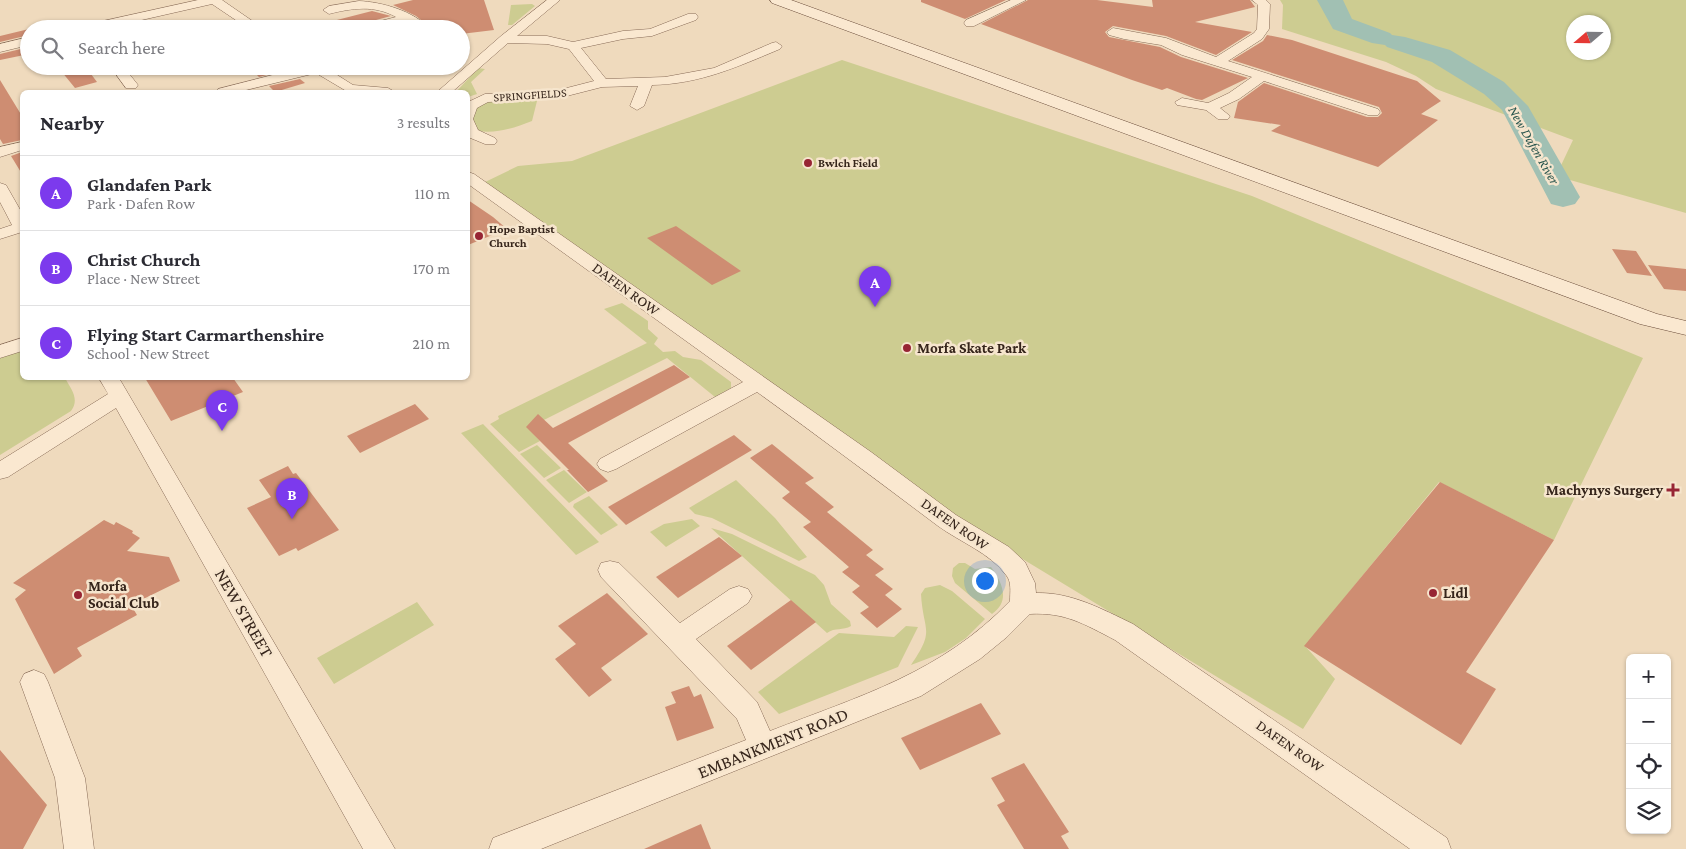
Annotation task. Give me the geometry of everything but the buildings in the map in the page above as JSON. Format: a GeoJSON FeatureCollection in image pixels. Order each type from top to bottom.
{"type":"FeatureCollection","features":[{"type":"Feature","properties":{"kind":"main road"},"geometry":{"type":"LineString","coordinates":[[778,0],[1649,319],[1686,328]]}},
{"type":"Feature","properties":{"kind":"main road"},"geometry":{"type":"LineString","coordinates":[[1649,319],[1686,338]]}},
{"type":"Feature","properties":{"kind":"street"},"geometry":{"type":"LineString","coordinates":[[125,20],[214,0],[244,20]]}},
{"type":"Feature","properties":{"kind":"street"},"geometry":{"type":"LineString","coordinates":[[470,69],[554,0]]}},
{"type":"Feature","properties":{"kind":"street"},"geometry":{"type":"LineString","coordinates":[[970,23],[1020,0]]}},
{"type":"Feature","properties":{"kind":"street"},"geometry":{"type":"LineString","coordinates":[[1217,62],[1258,36],[1262,31],[1264,4],[1258,0]]}},
{"type":"Feature","properties":{"kind":"street"},"geometry":{"type":"LineString","coordinates":[[329,10],[363,2],[393,9],[409,20]]}},
{"type":"Feature","properties":{"kind":"street"},"geometry":{"type":"LineString","coordinates":[[505,39],[547,40],[573,46],[652,32],[692,17]]}},
{"type":"Feature","properties":{"kind":"street"},"geometry":{"type":"LineString","coordinates":[[399,20],[406,18]]}},
{"type":"Feature","properties":{"kind":"street"},"geometry":{"type":"LineString","coordinates":[[1113,38],[1158,40],[1217,62],[1373,112]]}},
{"type":"Feature","properties":{"kind":"street"},"geometry":{"type":"LineString","coordinates":[[0,48],[20,43]]}},
{"type":"Feature","properties":{"kind":"street"},"geometry":{"type":"LineString","coordinates":[[573,46],[602,83]]}},
{"type":"Feature","properties":{"kind":"street","name":"SPRINGFIELDS"},"geometry":{"type":"LineString","coordinates":[[470,106],[485,98],[559,94],[582,90],[602,83],[665,81],[716,71],[776,46]]}},
{"type":"Feature","properties":{"kind":"street"},"geometry":{"type":"LineString","coordinates":[[124,75],[131,84]]}},
{"type":"Feature","properties":{"kind":"street"},"geometry":{"type":"LineString","coordinates":[[230,90],[286,75]]}},
{"type":"Feature","properties":{"kind":"street"},"geometry":{"type":"LineString","coordinates":[[328,75],[350,89],[363,90]]}},
{"type":"Feature","properties":{"kind":"street"},"geometry":{"type":"LineString","coordinates":[[446,90],[464,75]]}},
{"type":"Feature","properties":{"kind":"street"},"geometry":{"type":"LineString","coordinates":[[1210,107],[1234,96],[1262,76]]}},
{"type":"Feature","properties":{"kind":"street"},"geometry":{"type":"LineString","coordinates":[[638,106],[647,82]]}},
{"type":"Feature","properties":{"kind":"street"},"geometry":{"type":"LineString","coordinates":[[1345,103],[1356,94]]}},
{"type":"Feature","properties":{"kind":"street"},"geometry":{"type":"LineString","coordinates":[[1182,102],[1210,107],[1223,116]]}},
{"type":"Feature","properties":{"kind":"street"},"geometry":{"type":"LineString","coordinates":[[470,129],[471,132],[490,141]]}},
{"type":"Feature","properties":{"kind":"street"},"geometry":{"type":"LineString","coordinates":[[0,152],[20,147]]}},
{"type":"Feature","properties":{"kind":"street","name":"DAFEN ROW"},"geometry":{"type":"LineString","coordinates":[[472,186],[757,383],[948,521],[1000,554],[1016,569],[1023,583],[1023,604],[1045,603],[1078,609],[1124,632],[1436,849]]}},
{"type":"Feature","properties":{"kind":"street"},"geometry":{"type":"LineString","coordinates":[[0,188],[20,223]]}},
{"type":"Feature","properties":{"kind":"street"},"geometry":{"type":"LineString","coordinates":[[0,234],[20,228]]}},
{"type":"Feature","properties":{"kind":"street"},"geometry":{"type":"LineString","coordinates":[[0,352],[20,345]]}},
{"type":"Feature","properties":{"kind":"street"},"geometry":{"type":"LineString","coordinates":[[608,464],[757,383]]}},
{"type":"Feature","properties":{"kind":"street"},"geometry":{"type":"LineString","coordinates":[[0,471],[114,387]]}},
{"type":"Feature","properties":{"kind":"street","name":"NEW STREET"},"geometry":{"type":"LineString","coordinates":[[114,387],[380,849]]}},
{"type":"Feature","properties":{"kind":"street"},"geometry":{"type":"LineString","coordinates":[[610,570],[747,711],[763,747]]}},
{"type":"Feature","properties":{"kind":"street"},"geometry":{"type":"LineString","coordinates":[[678,638],[739,596]]}},
{"type":"Feature","properties":{"kind":"street","name":"EMBANKMENT ROAD"},"geometry":{"type":"LineString","coordinates":[[504,849],[911,688],[938,674],[984,642],[1023,604]]}},
{"type":"Feature","properties":{"kind":"street"},"geometry":{"type":"LineString","coordinates":[[34,682],[70,778],[79,849]]}},
{"type":"Feature","properties":{"kind":"shaded area"},"geometry":{"type":"Polygon","coordinates":[[[1280,0],[1686,0],[1686,213],[1556,176],[1573,140],[1436,89],[1416,76],[1386,62],[1282,29],[1283,5],[1280,0]]]}},
{"type":"Feature","properties":{"kind":"shaded area"},"geometry":{"type":"Polygon","coordinates":[[[532,4],[535,6],[512,25],[508,25],[511,5],[532,4]]]}},
{"type":"Feature","properties":{"kind":"shaded area"},"geometry":{"type":"Polygon","coordinates":[[[842,60],[1252,196],[1643,358],[1554,540],[1439,482],[1305,646],[1335,679],[1303,729],[978,532],[483,183],[518,166],[572,161],[842,60]]]}},
{"type":"Feature","properties":{"kind":"shaded area"},"geometry":{"type":"Polygon","coordinates":[[[478,68],[485,69],[471,82],[477,94],[470,96],[470,90],[458,90],[478,68]]]}},
{"type":"Feature","properties":{"kind":"shaded area"},"geometry":{"type":"Polygon","coordinates":[[[535,98],[537,101],[532,121],[498,131],[477,131],[472,119],[478,103],[535,98]]]}},
{"type":"Feature","properties":{"kind":"shaded area"},"geometry":{"type":"Polygon","coordinates":[[[622,303],[648,321],[648,329],[658,338],[654,344],[663,352],[675,351],[683,357],[701,360],[731,382],[731,388],[715,397],[667,358],[528,428],[540,441],[519,452],[490,424],[499,419],[498,416],[647,343],[604,309],[622,303]]]}},
{"type":"Feature","properties":{"kind":"shaded area"},"geometry":{"type":"Polygon","coordinates":[[[20,351],[20,380],[66,380],[74,394],[75,402],[71,411],[0,455],[0,358],[20,351]]]}},
{"type":"Feature","properties":{"kind":"shaded area"},"geometry":{"type":"Polygon","coordinates":[[[483,424],[599,542],[576,555],[461,433],[483,424]]]}},
{"type":"Feature","properties":{"kind":"shaded area"},"geometry":{"type":"Polygon","coordinates":[[[537,445],[561,468],[544,478],[520,454],[537,445]]]}},
{"type":"Feature","properties":{"kind":"shaded area"},"geometry":{"type":"Polygon","coordinates":[[[564,470],[587,492],[569,503],[546,480],[564,470]]]}},
{"type":"Feature","properties":{"kind":"shaded area"},"geometry":{"type":"Polygon","coordinates":[[[736,480],[775,518],[807,557],[799,561],[712,518],[695,514],[689,508],[736,480]]]}},
{"type":"Feature","properties":{"kind":"shaded area"},"geometry":{"type":"Polygon","coordinates":[[[589,496],[618,525],[601,535],[573,507],[574,504],[589,496]]]}},
{"type":"Feature","properties":{"kind":"shaded area"},"geometry":{"type":"Polygon","coordinates":[[[692,519],[700,526],[666,547],[650,532],[664,524],[692,519]]]}},
{"type":"Feature","properties":{"kind":"shaded area"},"geometry":{"type":"Polygon","coordinates":[[[711,528],[732,534],[815,575],[824,585],[831,604],[850,621],[851,626],[827,633],[711,528]]]}},
{"type":"Feature","properties":{"kind":"shaded area"},"geometry":{"type":"Polygon","coordinates":[[[959,563],[965,563],[975,569],[991,567],[995,573],[1003,591],[1003,597],[998,609],[992,614],[955,583],[952,576],[953,568],[959,563]]]}},
{"type":"Feature","properties":{"kind":"shaded area"},"geometry":{"type":"Polygon","coordinates":[[[940,585],[952,591],[985,619],[966,638],[945,652],[911,665],[926,637],[921,594],[925,588],[940,585]]]}},
{"type":"Feature","properties":{"kind":"shaded area"},"geometry":{"type":"Polygon","coordinates":[[[417,602],[434,625],[334,684],[317,658],[417,602]]]}},
{"type":"Feature","properties":{"kind":"shaded area"},"geometry":{"type":"Polygon","coordinates":[[[906,626],[918,627],[898,667],[779,714],[758,692],[839,633],[894,637],[906,626]]]}},
{"type":"Feature","properties":{"kind":"waterway","name":"New Dafen River"},"geometry":{"type":"LineString","coordinates":[[1329,0],[1332,2],[1342,24],[1381,38]]}},
{"type":"Feature","properties":{"kind":"waterway","name":"New Dafen River"},"geometry":{"type":"LineString","coordinates":[[1396,42],[1441,56],[1494,88],[1514,106],[1563,197]]}},
{"type":"Feature","properties":{"kind":"place","name":"Bwlch Field"},"geometry":{"type":"Point","coordinates":[808,163]}},
{"type":"Feature","properties":{"kind":"place","name":"Hope Baptist Church"},"geometry":{"type":"Point","coordinates":[479,236]}},
{"type":"Feature","properties":{"kind":"place","name":"Glandafen Park"},"geometry":{"type":"Point","coordinates":[875,307]}},
{"type":"Feature","properties":{"kind":"place","name":"Morfa Skate Park"},"geometry":{"type":"Point","coordinates":[907,348]}},
{"type":"Feature","properties":{"kind":"place","name":"Flying Start Carmarthenshire"},"geometry":{"type":"Point","coordinates":[222,431]}},
{"type":"Feature","properties":{"kind":"place","name":"Machynys Surgery"},"geometry":{"type":"Point","coordinates":[1673,490]}},
{"type":"Feature","properties":{"kind":"place","name":"Christ Church"},"geometry":{"type":"Point","coordinates":[292,519]}},
{"type":"Feature","properties":{"kind":"place","name":"Lidl"},"geometry":{"type":"Point","coordinates":[1433,593]}},
{"type":"Feature","properties":{"kind":"place","name":"Morfa Social Club"},"geometry":{"type":"Point","coordinates":[78,595]}}]}
